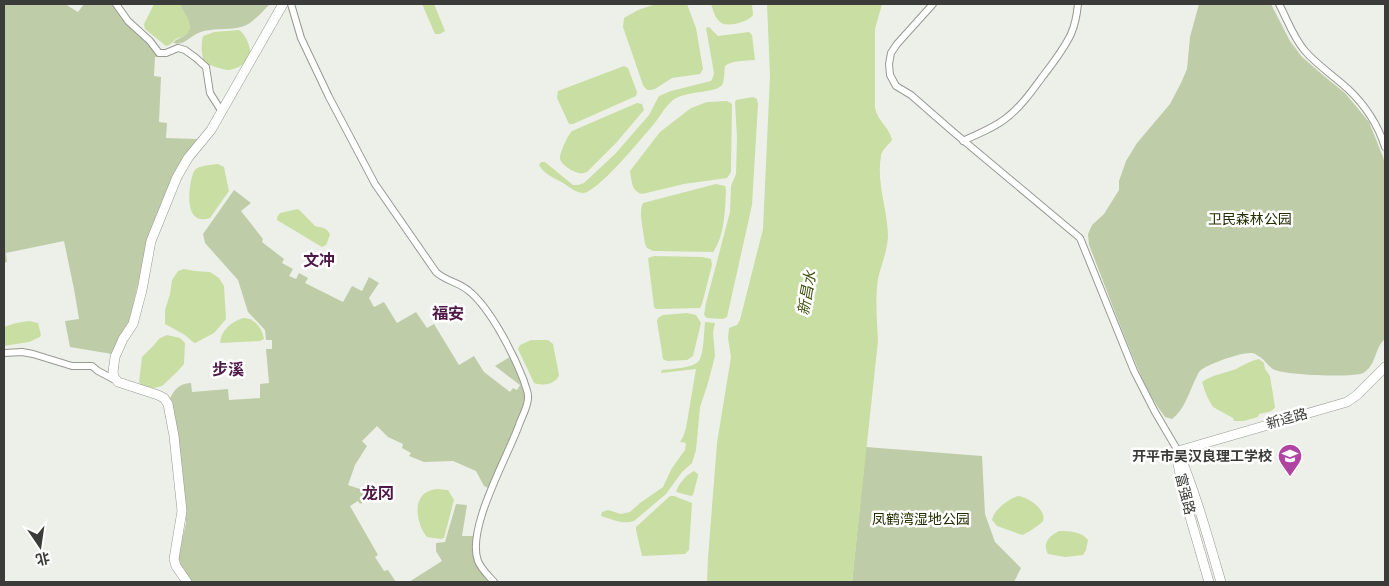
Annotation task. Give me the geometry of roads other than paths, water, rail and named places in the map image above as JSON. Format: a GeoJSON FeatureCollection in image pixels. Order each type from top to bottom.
{"type":"FeatureCollection","features":[{"type":"Feature","properties":{"kind":"street"},"geometry":{"type":"LineString","coordinates":[[116,4],[128,21],[159,53],[166,53],[176,48],[182,49],[205,66],[210,91],[222,112]]}},
{"type":"Feature","properties":{"kind":"street"},"geometry":{"type":"LineString","coordinates":[[118,382],[114,377],[113,363],[119,348],[133,324],[142,290],[151,241],[182,168],[206,137],[222,112],[283,4]]}},
{"type":"Feature","properties":{"kind":"street"},"geometry":{"type":"LineString","coordinates":[[291,4],[301,38],[329,97],[375,184],[436,272],[467,289],[482,305],[515,358],[528,393],[528,401],[484,507],[478,530],[476,550],[478,561],[494,582]]}},
{"type":"Feature","properties":{"kind":"street"},"geometry":{"type":"LineString","coordinates":[[932,4],[892,51],[889,64],[890,75],[896,86],[911,95],[963,141],[1080,238],[1134,371],[1154,412],[1178,451]]}},
{"type":"Feature","properties":{"kind":"street"},"geometry":{"type":"LineString","coordinates":[[963,141],[992,128],[1005,119],[1029,94],[1070,36],[1078,4]]}},
{"type":"Feature","properties":{"kind":"street"},"geometry":{"type":"LineString","coordinates":[[1278,4],[1300,45],[1360,102],[1375,123],[1385,147]]}},
{"type":"Feature","properties":{"kind":"street"},"geometry":{"type":"LineString","coordinates":[[4,354],[22,352],[72,366],[92,366],[118,382],[164,398],[168,404],[174,436],[182,511],[174,558],[176,566],[187,582]]}},
{"type":"Feature","properties":{"kind":"street","name":"新迳路"},"geometry":{"type":"LineString","coordinates":[[1178,451],[1347,402],[1357,395],[1385,367]]}},
{"type":"Feature","properties":{"kind":"street","name":"富强路"},"geometry":{"type":"LineString","coordinates":[[1178,451],[1178,464],[1186,504],[1209,582]]}},
{"type":"Feature","properties":{"kind":"street","name":"富强路"},"geometry":{"type":"LineString","coordinates":[[1178,451],[1197,500],[1221,582]]}},
{"type":"Feature","properties":{"kind":"water"},"geometry":{"type":"Polygon","coordinates":[[[154,4],[180,4],[190,27],[187,34],[166,46],[145,29],[144,24],[154,4]]]}},
{"type":"Feature","properties":{"kind":"water"},"geometry":{"type":"Polygon","coordinates":[[[422,4],[434,4],[445,31],[435,34],[422,4]]]}},
{"type":"Feature","properties":{"kind":"water"},"geometry":{"type":"Polygon","coordinates":[[[656,4],[687,4],[696,28],[703,69],[700,74],[672,78],[655,89],[647,90],[643,85],[623,27],[624,18],[638,10],[656,4]]]}},
{"type":"Feature","properties":{"kind":"water"},"geometry":{"type":"Polygon","coordinates":[[[711,4],[752,4],[753,15],[747,20],[737,23],[723,24],[714,14],[711,4]]]}},
{"type":"Feature","properties":{"kind":"water","name":"新昌水"},"geometry":{"type":"Polygon","coordinates":[[[767,4],[882,4],[875,29],[875,108],[892,140],[883,151],[880,166],[888,237],[877,287],[878,341],[852,582],[707,582],[717,443],[731,357],[728,338],[729,328],[737,325],[740,320],[763,229],[770,76],[767,4]]]}},
{"type":"Feature","properties":{"kind":"water"},"geometry":{"type":"Polygon","coordinates":[[[709,27],[718,36],[749,32],[752,35],[755,60],[735,62],[725,66],[723,83],[718,88],[684,95],[672,101],[619,164],[590,191],[580,193],[575,191],[541,168],[539,165],[541,162],[545,162],[573,185],[584,183],[616,153],[649,115],[659,96],[711,81],[714,73],[706,28],[709,27]]]}},
{"type":"Feature","properties":{"kind":"water"},"geometry":{"type":"Polygon","coordinates":[[[239,30],[250,47],[249,57],[244,63],[228,70],[205,63],[202,50],[203,36],[214,32],[239,30]]]}},
{"type":"Feature","properties":{"kind":"water"},"geometry":{"type":"Polygon","coordinates":[[[624,66],[628,68],[637,92],[636,96],[573,124],[569,124],[557,98],[558,91],[624,66]]]}},
{"type":"Feature","properties":{"kind":"water"},"geometry":{"type":"Polygon","coordinates":[[[753,97],[757,99],[758,104],[752,205],[727,317],[723,319],[707,318],[704,315],[706,303],[730,212],[731,186],[736,174],[735,102],[736,100],[753,97]]]}},
{"type":"Feature","properties":{"kind":"water"},"geometry":{"type":"Polygon","coordinates":[[[727,101],[732,105],[731,172],[727,178],[684,184],[642,194],[638,193],[633,185],[630,171],[660,132],[691,108],[707,102],[727,101]]]}},
{"type":"Feature","properties":{"kind":"water"},"geometry":{"type":"Polygon","coordinates":[[[637,103],[642,104],[644,110],[616,143],[587,172],[576,172],[562,163],[560,158],[561,152],[572,131],[637,103]]]}},
{"type":"Feature","properties":{"kind":"water"},"geometry":{"type":"Polygon","coordinates":[[[218,164],[224,167],[229,191],[210,218],[196,218],[190,208],[189,201],[193,173],[199,167],[218,164]]]}},
{"type":"Feature","properties":{"kind":"water"},"geometry":{"type":"Polygon","coordinates":[[[716,184],[725,186],[725,214],[720,238],[713,252],[653,251],[647,248],[641,217],[643,203],[716,184]]]}},
{"type":"Feature","properties":{"kind":"water"},"geometry":{"type":"Polygon","coordinates":[[[298,209],[315,226],[327,230],[330,235],[326,245],[322,247],[277,220],[280,213],[298,209]]]}},
{"type":"Feature","properties":{"kind":"water"},"geometry":{"type":"Polygon","coordinates":[[[654,256],[702,257],[711,259],[712,265],[700,308],[656,309],[654,307],[648,258],[654,256]]]}},
{"type":"Feature","properties":{"kind":"water"},"geometry":{"type":"Polygon","coordinates":[[[184,269],[210,272],[219,278],[224,286],[226,319],[214,333],[195,343],[165,324],[165,310],[172,280],[178,271],[184,269]]]}},
{"type":"Feature","properties":{"kind":"water"},"geometry":{"type":"Polygon","coordinates":[[[687,313],[696,315],[701,323],[693,356],[687,360],[667,361],[663,359],[658,318],[663,315],[687,313]]]}},
{"type":"Feature","properties":{"kind":"water"},"geometry":{"type":"Polygon","coordinates":[[[243,318],[247,318],[257,324],[262,331],[264,339],[260,341],[220,343],[222,334],[227,327],[243,318]]]}},
{"type":"Feature","properties":{"kind":"water"},"geometry":{"type":"Polygon","coordinates":[[[29,321],[38,323],[40,337],[29,342],[4,346],[4,327],[29,321]]]}},
{"type":"Feature","properties":{"kind":"water"},"geometry":{"type":"Polygon","coordinates":[[[705,322],[715,323],[713,332],[715,356],[700,407],[696,450],[692,463],[682,472],[666,494],[634,521],[622,522],[601,516],[602,512],[608,510],[621,514],[630,512],[663,487],[672,468],[685,450],[686,443],[680,442],[686,428],[696,369],[661,373],[662,370],[686,367],[698,362],[703,349],[705,322]]]}},
{"type":"Feature","properties":{"kind":"water"},"geometry":{"type":"Polygon","coordinates":[[[167,335],[180,338],[185,343],[184,364],[162,386],[154,388],[141,385],[139,382],[142,357],[160,338],[167,335]]]}},
{"type":"Feature","properties":{"kind":"water"},"geometry":{"type":"Polygon","coordinates":[[[531,340],[548,340],[553,344],[559,375],[552,383],[534,383],[518,349],[520,345],[531,340]]]}},
{"type":"Feature","properties":{"kind":"water"},"geometry":{"type":"Polygon","coordinates":[[[1259,359],[1264,363],[1265,369],[1270,376],[1275,407],[1270,411],[1259,414],[1258,417],[1244,421],[1234,421],[1233,418],[1213,407],[1202,382],[1259,359]]]}},
{"type":"Feature","properties":{"kind":"water"},"geometry":{"type":"Polygon","coordinates":[[[694,471],[698,476],[693,495],[676,492],[683,480],[694,471]]]}},
{"type":"Feature","properties":{"kind":"water"},"geometry":{"type":"Polygon","coordinates":[[[436,489],[448,490],[454,500],[444,538],[441,539],[427,537],[418,517],[419,500],[428,491],[436,489]]]}},
{"type":"Feature","properties":{"kind":"water"},"geometry":{"type":"Polygon","coordinates":[[[670,496],[692,503],[689,550],[685,554],[642,556],[636,527],[670,496]]]}},
{"type":"Feature","properties":{"kind":"water"},"geometry":{"type":"Polygon","coordinates":[[[1018,496],[1036,505],[1043,517],[1042,522],[1022,535],[997,526],[992,520],[995,512],[1002,505],[1018,496]]]}},
{"type":"Feature","properties":{"kind":"water"},"geometry":{"type":"Polygon","coordinates":[[[1059,531],[1075,532],[1088,540],[1083,555],[1065,557],[1048,554],[1046,543],[1052,535],[1059,531]]]}},
{"type":"Feature","properties":{"kind":"place","name":"开平市吴汉良理工学校"},"geometry":{"type":"Point","coordinates":[1290,477]}},
{"type":"Feature","properties":{"kind":"district","name":"文冲"},"geometry":{"type":"Point","coordinates":[319,261]}},
{"type":"Feature","properties":{"kind":"district","name":"福安"},"geometry":{"type":"Point","coordinates":[448,314]}},
{"type":"Feature","properties":{"kind":"district","name":"步溪"},"geometry":{"type":"Point","coordinates":[228,370]}},
{"type":"Feature","properties":{"kind":"district","name":"龙冈"},"geometry":{"type":"Point","coordinates":[378,494]}},
{"type":"Feature","properties":{"kind":"park label","name":"卫民森林公园"},"geometry":{"type":"Point","coordinates":[1250,219]}},
{"type":"Feature","properties":{"kind":"park label","name":"凤鹤湾湿地公园"},"geometry":{"type":"Point","coordinates":[921,519]}}]}
